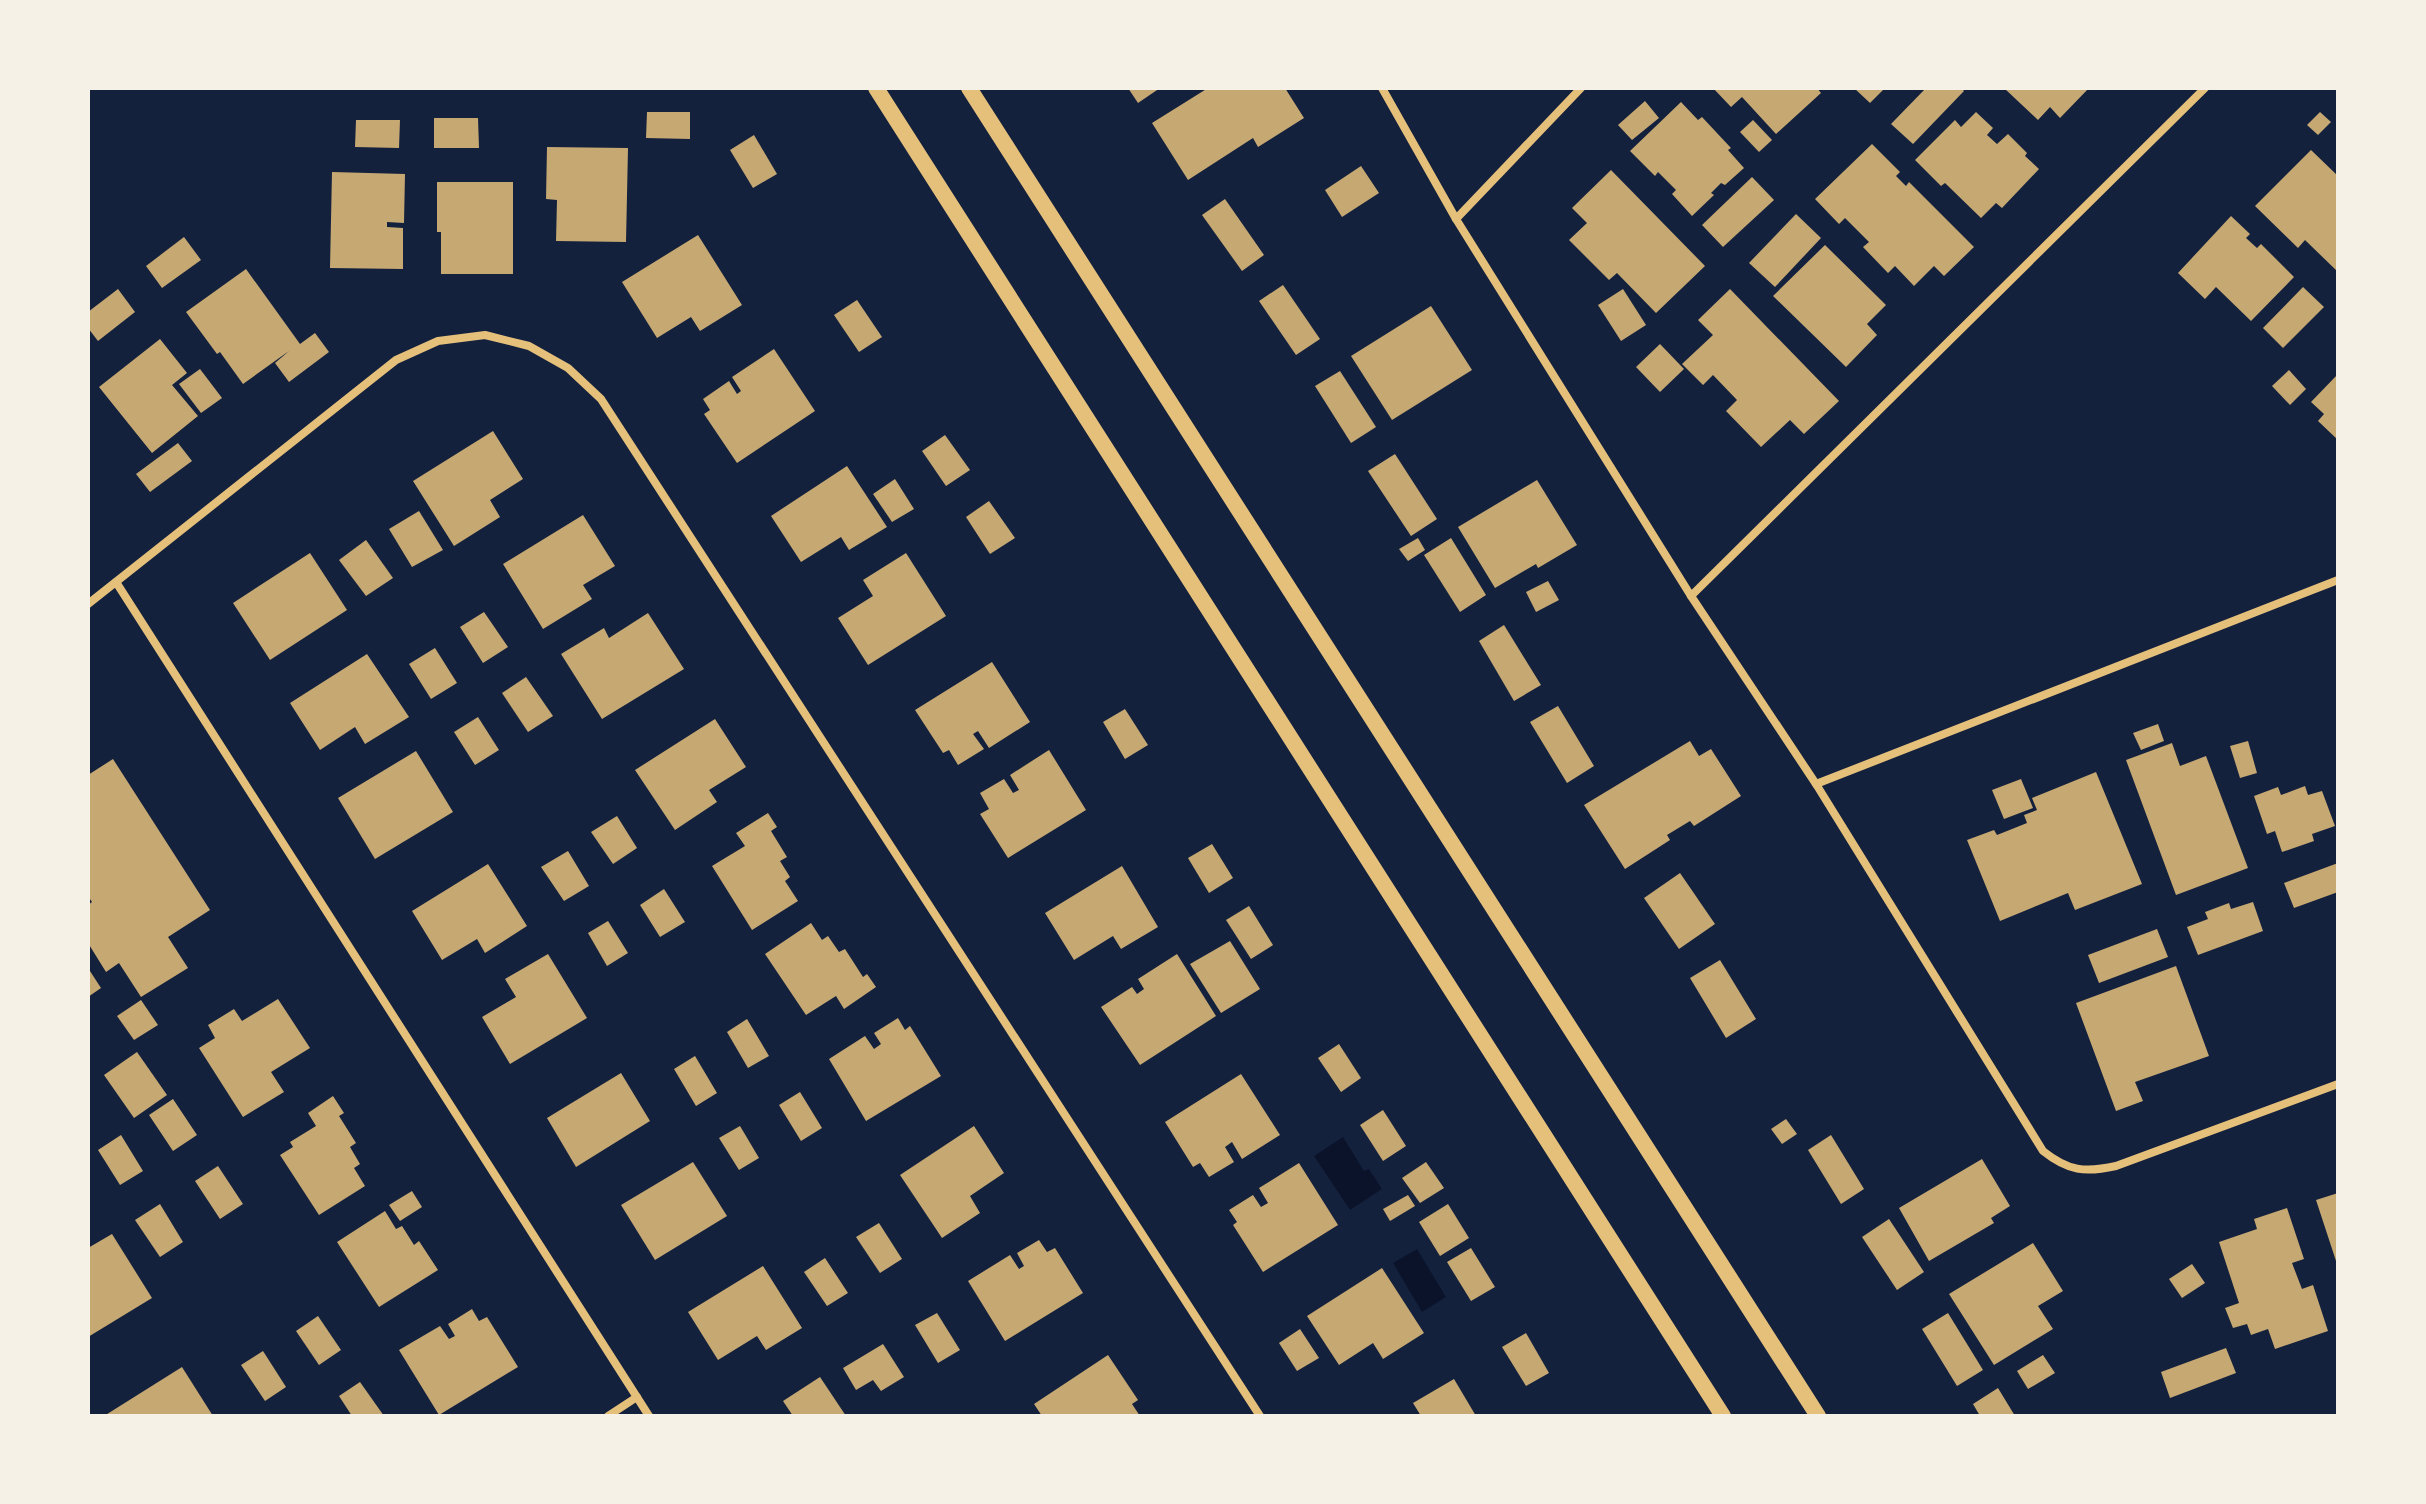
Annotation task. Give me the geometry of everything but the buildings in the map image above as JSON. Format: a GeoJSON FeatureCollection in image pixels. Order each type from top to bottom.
{"type":"FeatureCollection","features":[{"type":"Feature","properties":{"kind":"main road"},"geometry":{"type":"LineString","coordinates":[[876,88],[1723,1416]]}},
{"type":"Feature","properties":{"kind":"main road"},"geometry":{"type":"LineString","coordinates":[[969,88],[1818,1416]]}},
{"type":"Feature","properties":{"kind":"street"},"geometry":{"type":"LineString","coordinates":[[1382,88],[1456,219],[1691,596],[1816,784],[2043,1151],[2057,1162],[2094,1171],[2116,1166],[2338,1084]]}},
{"type":"Feature","properties":{"kind":"street"},"geometry":{"type":"LineString","coordinates":[[1456,219],[1581,88]]}},
{"type":"Feature","properties":{"kind":"street"},"geometry":{"type":"LineString","coordinates":[[1691,596],[2205,88]]}},
{"type":"Feature","properties":{"kind":"street"},"geometry":{"type":"LineString","coordinates":[[88,604],[396,360],[438,341],[485,335],[529,346],[568,368],[601,399],[1260,1416]]}},
{"type":"Feature","properties":{"kind":"street"},"geometry":{"type":"LineString","coordinates":[[1816,784],[2338,580]]}},
{"type":"Feature","properties":{"kind":"street"},"geometry":{"type":"LineString","coordinates":[[116,582],[649,1416]]}},
{"type":"Feature","properties":{"kind":"street"},"geometry":{"type":"LineString","coordinates":[[608,1416],[637,1397]]}},
{"type":"Feature","properties":{"kind":"water"},"geometry":{"type":"Polygon","coordinates":[[[1343,1137],[1364,1171],[1369,1169],[1382,1189],[1350,1210],[1314,1156],[1343,1137]]]}},
{"type":"Feature","properties":{"kind":"water"},"geometry":{"type":"Polygon","coordinates":[[[1417,1249],[1446,1297],[1422,1312],[1393,1263],[1417,1249]]]}}]}
